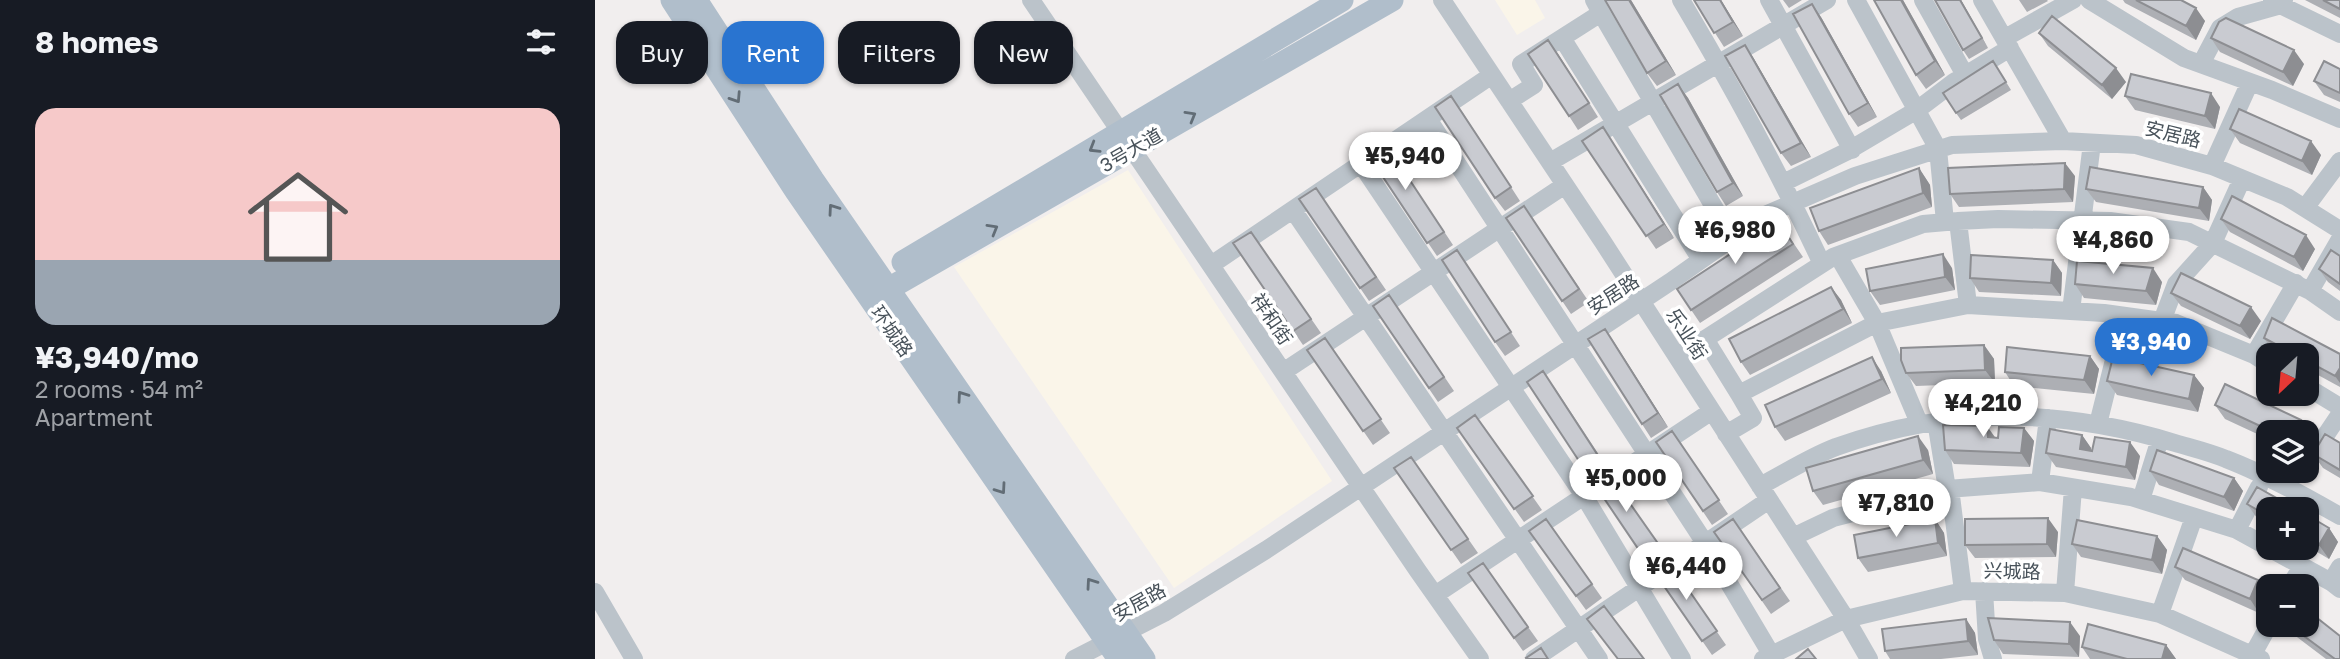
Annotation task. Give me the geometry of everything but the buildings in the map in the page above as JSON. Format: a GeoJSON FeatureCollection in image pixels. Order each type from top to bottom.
{"type":"FeatureCollection","features":[{"type":"Feature","properties":{"kind":"main road","name":"环城路"},"geometry":{"type":"LineString","coordinates":[[672,0],[796,191],[875,288]]}},
{"type":"Feature","properties":{"kind":"main road"},"geometry":{"type":"LineString","coordinates":[[696,0],[813,180],[875,288],[1117,645],[1145,659]]}},
{"type":"Feature","properties":{"kind":"main road","name":"3号大道"},"geometry":{"type":"LineString","coordinates":[[1126,141],[1342,0]]}},
{"type":"Feature","properties":{"kind":"main road","name":"3号大道"},"geometry":{"type":"LineString","coordinates":[[875,288],[1126,141],[1392,0]]}},
{"type":"Feature","properties":{"kind":"street","name":"乐业街"},"geometry":{"type":"LineString","coordinates":[[1442,0],[1641,301],[1869,659]]}},
{"type":"Feature","properties":{"kind":"street"},"geometry":{"type":"LineString","coordinates":[[1681,0],[1719,63],[1794,202],[1830,260],[1877,324],[1928,422],[1948,489],[1963,591]]}},
{"type":"Feature","properties":{"kind":"street"},"geometry":{"type":"LineString","coordinates":[[1769,0],[1852,149]]}},
{"type":"Feature","properties":{"kind":"street"},"geometry":{"type":"LineString","coordinates":[[1550,162],[1827,0]]}},
{"type":"Feature","properties":{"kind":"street"},"geometry":{"type":"LineString","coordinates":[[1856,0],[1938,149],[1968,305]]}},
{"type":"Feature","properties":{"kind":"street"},"geometry":{"type":"LineString","coordinates":[[1923,0],[1965,75]]}},
{"type":"Feature","properties":{"kind":"street"},"geometry":{"type":"LineString","coordinates":[[1982,0],[2063,141]]}},
{"type":"Feature","properties":{"kind":"street"},"geometry":{"type":"LineString","coordinates":[[1783,183],[1852,149],[1917,110],[2007,43],[2073,0]]}},
{"type":"Feature","properties":{"kind":"street"},"geometry":{"type":"LineString","coordinates":[[2089,0],[2184,58],[2340,119]]}},
{"type":"Feature","properties":{"kind":"street"},"geometry":{"type":"LineString","coordinates":[[2201,64],[2220,28],[2238,17],[2278,2],[2340,34]]}},
{"type":"Feature","properties":{"kind":"street","name":"祥和街"},"geometry":{"type":"LineString","coordinates":[[1040,3],[1126,141],[1480,659]]}},
{"type":"Feature","properties":{"kind":"street"},"geometry":{"type":"LineString","coordinates":[[1510,101],[1534,85],[1521,64],[1562,37],[1598,6],[1732,238]]}},
{"type":"Feature","properties":{"kind":"street"},"geometry":{"type":"LineString","coordinates":[[1562,37],[1701,260]]}},
{"type":"Feature","properties":{"kind":"street"},"geometry":{"type":"LineString","coordinates":[[1211,265],[1492,75]]}},
{"type":"Feature","properties":{"kind":"street"},"geometry":{"type":"LineString","coordinates":[[2212,166],[2250,82]]}},
{"type":"Feature","properties":{"kind":"street"},"geometry":{"type":"LineString","coordinates":[[1428,119],[1705,543],[1769,657]]}},
{"type":"Feature","properties":{"kind":"street","name":"安居路"},"geometry":{"type":"LineString","coordinates":[[1075,659],[1117,645],[1266,550],[1641,301],[1765,215],[1855,176],[1952,145],[2063,141],[2136,145],[2212,166],[2287,197],[2340,230]]}},
{"type":"Feature","properties":{"kind":"street"},"geometry":{"type":"LineString","coordinates":[[2071,312],[2092,143]]}},
{"type":"Feature","properties":{"kind":"street"},"geometry":{"type":"LineString","coordinates":[[2305,208],[2340,161]]}},
{"type":"Feature","properties":{"kind":"street"},"geometry":{"type":"LineString","coordinates":[[1361,164],[1584,496],[1682,659]]}},
{"type":"Feature","properties":{"kind":"street"},"geometry":{"type":"LineString","coordinates":[[2162,321],[2176,284],[2213,243],[2242,179]]}},
{"type":"Feature","properties":{"kind":"street"},"geometry":{"type":"LineString","coordinates":[[1283,372],[1565,185]]}},
{"type":"Feature","properties":{"kind":"street"},"geometry":{"type":"LineString","coordinates":[[1293,210],[1599,659]]}},
{"type":"Feature","properties":{"kind":"street"},"geometry":{"type":"LineString","coordinates":[[1677,357],[1830,260],[1923,224],[1952,222],[1998,219],[2110,221],[2189,232],[2303,287],[2340,312]]}},
{"type":"Feature","properties":{"kind":"street"},"geometry":{"type":"LineString","coordinates":[[2270,343],[2303,287],[2340,239]]}},
{"type":"Feature","properties":{"kind":"street"},"geometry":{"type":"LineString","coordinates":[[1739,394],[1877,324],[1968,305],[2125,316],[2176,323],[2256,357]]}},
{"type":"Feature","properties":{"kind":"street"},"geometry":{"type":"LineString","coordinates":[[2098,424],[2125,316]]}},
{"type":"Feature","properties":{"kind":"street"},"geometry":{"type":"LineString","coordinates":[[1705,339],[1753,418],[1726,434]]}},
{"type":"Feature","properties":{"kind":"street"},"geometry":{"type":"LineString","coordinates":[[2319,394],[2340,407]]}},
{"type":"Feature","properties":{"kind":"street"},"geometry":{"type":"LineString","coordinates":[[1435,595],[1712,411]]}},
{"type":"Feature","properties":{"kind":"street"},"geometry":{"type":"LineString","coordinates":[[2319,445],[2340,414]]}},
{"type":"Feature","properties":{"kind":"street"},"geometry":{"type":"LineString","coordinates":[[1534,659],[1705,543],[1764,493],[1835,448],[1928,422],[2005,415],[2077,420],[2160,439],[2225,458],[2256,472]]}},
{"type":"Feature","properties":{"kind":"street"},"geometry":{"type":"LineString","coordinates":[[2040,482],[2048,418]]}},
{"type":"Feature","properties":{"kind":"street"},"geometry":{"type":"LineString","coordinates":[[2141,500],[2160,439]]}},
{"type":"Feature","properties":{"kind":"street"},"geometry":{"type":"LineString","coordinates":[[1793,537],[1833,518],[1948,489],[2040,482],[2141,500],[2237,530],[2256,541]]}},
{"type":"Feature","properties":{"kind":"street"},"geometry":{"type":"LineString","coordinates":[[2237,530],[2260,483]]}},
{"type":"Feature","properties":{"kind":"street"},"geometry":{"type":"LineString","coordinates":[[2279,483],[2340,516]]}},
{"type":"Feature","properties":{"kind":"street"},"geometry":{"type":"LineString","coordinates":[[2290,488],[2293,483]]}},
{"type":"Feature","properties":{"kind":"street"},"geometry":{"type":"LineString","coordinates":[[2065,593],[2073,488]]}},
{"type":"Feature","properties":{"kind":"street"},"geometry":{"type":"LineString","coordinates":[[2160,614],[2194,517]]}},
{"type":"Feature","properties":{"kind":"street"},"geometry":{"type":"LineString","coordinates":[[2291,560],[2337,579]]}},
{"type":"Feature","properties":{"kind":"street"},"geometry":{"type":"LineString","coordinates":[[2297,574],[2302,566]]}},
{"type":"Feature","properties":{"kind":"street","name":"兴城路"},"geometry":{"type":"LineString","coordinates":[[1769,657],[1846,619],[1963,591],[1985,591],[2065,593],[2160,614],[2257,657]]}},
{"type":"Feature","properties":{"kind":"street"},"geometry":{"type":"LineString","coordinates":[[1985,591],[1987,639],[1993,659]]}},
{"type":"Feature","properties":{"kind":"street"},"geometry":{"type":"LineString","coordinates":[[595,592],[633,659]]}},
{"type":"Feature","properties":{"kind":"street"},"geometry":{"type":"LineString","coordinates":[[2257,657],[2264,637]]}},
{"type":"Feature","properties":{"kind":"shaded area"},"geometry":{"type":"Polygon","coordinates":[[[1495,0],[1535,0],[1545,18],[1517,35],[1495,0]]]}},
{"type":"Feature","properties":{"kind":"shaded area"},"geometry":{"type":"Polygon","coordinates":[[[1128,170],[1332,481],[1174,588],[954,267],[1128,170]]]}}]}
